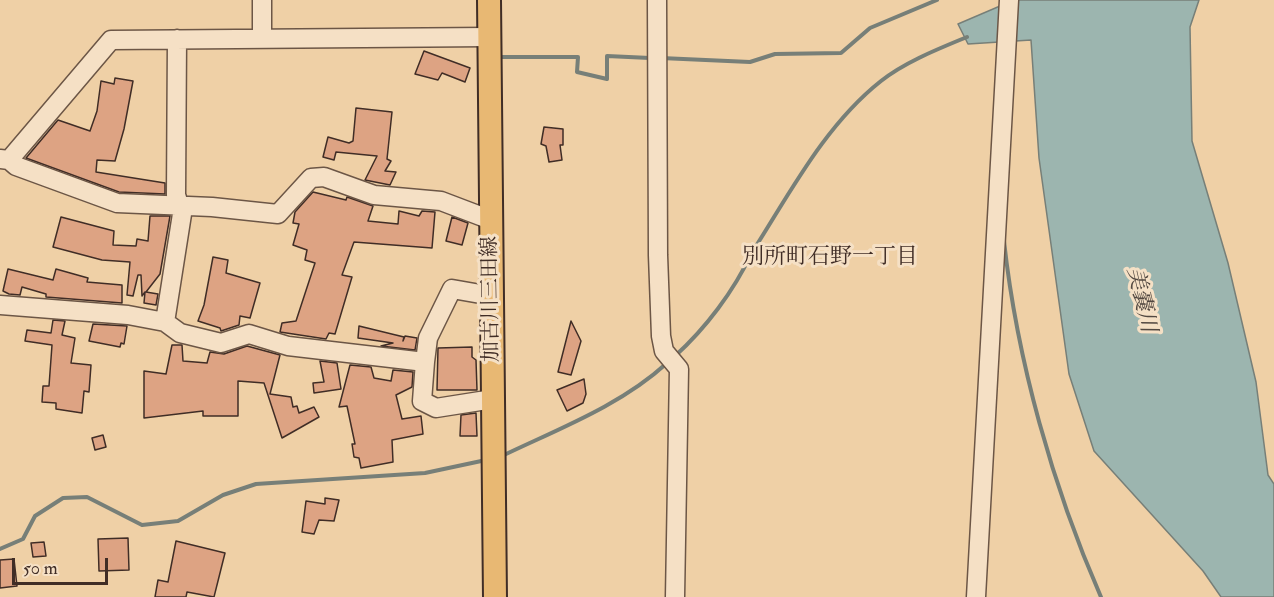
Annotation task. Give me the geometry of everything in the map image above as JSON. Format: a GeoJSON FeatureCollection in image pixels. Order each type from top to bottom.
{"type":"FeatureCollection","features":[{"type":"Feature","properties":{"kind":"main road","name":"加古川三田線"},"geometry":{"type":"LineString","coordinates":[[489,0],[495,597]]}},
{"type":"Feature","properties":{"kind":"street"},"geometry":{"type":"LineString","coordinates":[[262,0],[262,38]]}},
{"type":"Feature","properties":{"kind":"street"},"geometry":{"type":"LineString","coordinates":[[657,0],[658,255],[664,351],[680,369],[675,597]]}},
{"type":"Feature","properties":{"kind":"street"},"geometry":{"type":"LineString","coordinates":[[976,597],[1009,0]]}},
{"type":"Feature","properties":{"kind":"street"},"geometry":{"type":"LineString","coordinates":[[489,37],[111,39],[4,160],[117,203],[178,205],[278,214],[311,178],[324,177],[374,195],[441,201],[491,220]]}},
{"type":"Feature","properties":{"kind":"street"},"geometry":{"type":"LineString","coordinates":[[165,322],[182,214],[176,195],[177,39]]}},
{"type":"Feature","properties":{"kind":"street"},"geometry":{"type":"LineString","coordinates":[[492,296],[452,289],[428,338],[422,401],[436,408],[493,399]]}},
{"type":"Feature","properties":{"kind":"street"},"geometry":{"type":"LineString","coordinates":[[0,305],[128,315],[165,322],[180,333],[221,343],[249,334],[288,346],[425,362]]}},
{"type":"Feature","properties":{"kind":"water","name":"美嚢川"},"geometry":{"type":"Polygon","coordinates":[[[1014,0],[1199,0],[1190,27],[1192,141],[1228,263],[1256,382],[1268,475],[1274,484],[1274,597],[1221,597],[1203,571],[1094,451],[1069,374],[1039,158],[1031,40],[968,44],[958,24],[1014,0]]]}},
{"type":"Feature","properties":{"kind":"building"},"geometry":{"type":"Polygon","coordinates":[[[424,51],[470,68],[465,82],[442,73],[438,80],[415,74],[424,51]]]}},
{"type":"Feature","properties":{"kind":"building"},"geometry":{"type":"Polygon","coordinates":[[[115,78],[133,81],[124,129],[115,161],[97,160],[96,172],[165,183],[165,194],[119,192],[26,158],[58,120],[90,131],[97,111],[101,81],[114,84],[115,78]]]}},
{"type":"Feature","properties":{"kind":"building"},"geometry":{"type":"Polygon","coordinates":[[[356,108],[392,112],[387,159],[391,161],[385,171],[396,172],[390,185],[365,180],[377,156],[336,152],[334,160],[323,157],[328,137],[349,143],[353,141],[356,108]]]}},
{"type":"Feature","properties":{"kind":"building"},"geometry":{"type":"Polygon","coordinates":[[[544,127],[563,129],[563,145],[560,145],[562,160],[549,162],[546,146],[541,144],[544,127]]]}},
{"type":"Feature","properties":{"kind":"building"},"geometry":{"type":"Polygon","coordinates":[[[313,192],[346,200],[347,197],[373,206],[368,221],[398,224],[399,211],[419,216],[422,211],[435,212],[432,248],[354,242],[342,275],[352,277],[335,334],[329,333],[326,339],[280,332],[282,323],[296,321],[315,263],[305,260],[307,250],[293,245],[299,224],[293,223],[295,212],[313,192]]]}},
{"type":"Feature","properties":{"kind":"building"},"geometry":{"type":"Polygon","coordinates":[[[150,216],[170,216],[160,274],[146,292],[158,294],[156,305],[144,303],[145,292],[142,296],[141,275],[138,275],[133,296],[127,295],[130,262],[102,260],[53,247],[61,217],[114,231],[113,245],[136,246],[137,239],[148,241],[150,216]]]}},
{"type":"Feature","properties":{"kind":"building"},"geometry":{"type":"Polygon","coordinates":[[[452,217],[468,223],[462,245],[446,241],[452,217]]]}},
{"type":"Feature","properties":{"kind":"building"},"geometry":{"type":"Polygon","coordinates":[[[213,257],[228,260],[226,273],[260,283],[250,318],[240,316],[239,325],[221,331],[220,328],[198,321],[204,305],[213,257]]]}},
{"type":"Feature","properties":{"kind":"building"},"geometry":{"type":"Polygon","coordinates":[[[8,269],[53,280],[56,269],[88,278],[87,282],[122,285],[122,303],[46,297],[46,294],[22,287],[20,295],[9,294],[3,291],[8,269]]]}},
{"type":"Feature","properties":{"kind":"building"},"geometry":{"type":"Polygon","coordinates":[[[53,320],[65,321],[62,335],[75,338],[71,363],[91,365],[89,392],[84,391],[82,413],[56,409],[56,403],[42,402],[43,386],[49,386],[52,345],[25,341],[27,330],[51,333],[53,320]]]}},
{"type":"Feature","properties":{"kind":"building"},"geometry":{"type":"Polygon","coordinates":[[[571,321],[581,341],[571,375],[558,372],[571,321]]]}},
{"type":"Feature","properties":{"kind":"building"},"geometry":{"type":"Polygon","coordinates":[[[93,324],[127,326],[124,344],[121,343],[120,347],[89,341],[93,324]]]}},
{"type":"Feature","properties":{"kind":"building"},"geometry":{"type":"Polygon","coordinates":[[[359,326],[404,337],[403,341],[405,336],[417,338],[415,350],[381,346],[393,343],[358,338],[359,326]]]}},
{"type":"Feature","properties":{"kind":"building"},"geometry":{"type":"Polygon","coordinates":[[[172,345],[182,345],[183,361],[207,363],[210,352],[224,354],[247,346],[280,355],[270,394],[291,397],[293,407],[297,406],[299,413],[314,407],[319,417],[282,438],[264,383],[238,381],[238,416],[203,416],[203,411],[144,418],[144,371],[166,374],[172,345]]]}},
{"type":"Feature","properties":{"kind":"building"},"geometry":{"type":"Polygon","coordinates":[[[472,347],[472,357],[476,360],[477,390],[437,390],[438,348],[472,347]]]}},
{"type":"Feature","properties":{"kind":"building"},"geometry":{"type":"Polygon","coordinates":[[[320,361],[337,363],[341,389],[314,393],[313,383],[324,382],[320,361]]]}},
{"type":"Feature","properties":{"kind":"building"},"geometry":{"type":"Polygon","coordinates":[[[350,365],[371,367],[374,378],[391,381],[393,370],[413,372],[412,387],[396,395],[402,419],[421,416],[423,434],[392,440],[393,462],[361,468],[359,458],[354,457],[352,444],[355,444],[347,406],[339,407],[350,365]]]}},
{"type":"Feature","properties":{"kind":"building"},"geometry":{"type":"Polygon","coordinates":[[[584,379],[586,394],[583,403],[567,411],[557,390],[584,379]]]}},
{"type":"Feature","properties":{"kind":"building"},"geometry":{"type":"Polygon","coordinates":[[[476,413],[477,436],[460,436],[461,415],[476,413]]]}},
{"type":"Feature","properties":{"kind":"building"},"geometry":{"type":"Polygon","coordinates":[[[103,435],[106,447],[95,450],[92,438],[103,435]]]}},
{"type":"Feature","properties":{"kind":"building"},"geometry":{"type":"Polygon","coordinates":[[[325,498],[339,500],[334,521],[319,520],[314,534],[302,532],[306,501],[325,504],[325,498]]]}},
{"type":"Feature","properties":{"kind":"building"},"geometry":{"type":"Polygon","coordinates":[[[128,538],[129,570],[99,571],[98,539],[128,538]]]}},
{"type":"Feature","properties":{"kind":"building"},"geometry":{"type":"Polygon","coordinates":[[[176,541],[225,553],[214,597],[187,592],[186,597],[155,597],[158,580],[168,582],[176,541]]]}},
{"type":"Feature","properties":{"kind":"building"},"geometry":{"type":"Polygon","coordinates":[[[44,542],[46,556],[33,557],[31,543],[44,542]]]}},
{"type":"Feature","properties":{"kind":"building"},"geometry":{"type":"Polygon","coordinates":[[[14,559],[17,586],[0,588],[0,560],[14,559]]]}},
{"type":"Feature","properties":{"kind":"waterway"},"geometry":{"type":"LineString","coordinates":[[661,58],[750,62],[775,54],[841,53],[870,28],[937,0]]}},
{"type":"Feature","properties":{"kind":"waterway"},"geometry":{"type":"LineString","coordinates":[[675,356],[708,322],[809,162],[842,119],[890,74],[922,56],[967,37]]}},
{"type":"Feature","properties":{"kind":"waterway"},"geometry":{"type":"LineString","coordinates":[[502,57],[578,57],[577,72],[607,79],[607,56],[650,58]]}},
{"type":"Feature","properties":{"kind":"waterway"},"geometry":{"type":"LineString","coordinates":[[1004,241],[1018,332],[1039,423],[1067,512],[1101,597]]}},
{"type":"Feature","properties":{"kind":"waterway"},"geometry":{"type":"LineString","coordinates":[[502,456],[609,404],[649,378],[667,363]]}},
{"type":"Feature","properties":{"kind":"waterway"},"geometry":{"type":"LineString","coordinates":[[0,549],[23,539],[35,516],[63,498],[87,497],[142,525],[178,521],[223,495],[256,484],[425,473],[486,460]]}},
{"type":"Feature","properties":{"kind":"district","name":"別所町石野一丁目"},"geometry":{"type":"Point","coordinates":[830,258]}}]}
